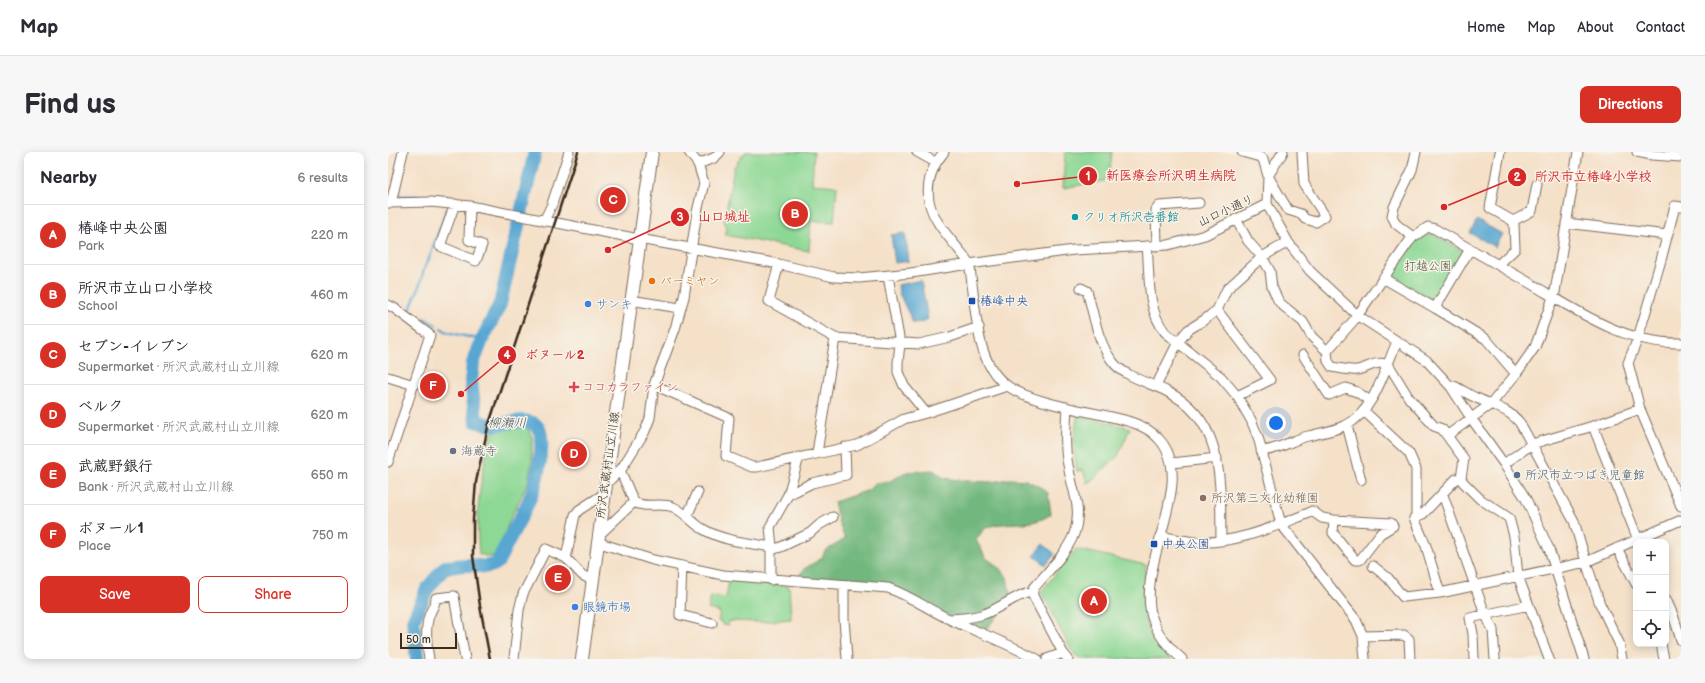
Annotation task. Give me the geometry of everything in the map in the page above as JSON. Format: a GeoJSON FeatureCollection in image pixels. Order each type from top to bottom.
{"type":"FeatureCollection","features":[{"type":"Feature","properties":{"kind":"main road","name":"所沢武蔵村山立川線"},"geometry":{"type":"LineString","coordinates":[[582,659],[630,300],[652,152]]}},
{"type":"Feature","properties":{"kind":"street"},"geometry":{"type":"LineString","coordinates":[[390,203],[402,152]]}},
{"type":"Feature","properties":{"kind":"street"},"geometry":{"type":"LineString","coordinates":[[544,221],[552,204],[569,152]]}},
{"type":"Feature","properties":{"kind":"street"},"geometry":{"type":"LineString","coordinates":[[566,558],[575,515],[605,489],[620,470],[645,431],[650,418],[654,385],[676,329],[680,308],[684,297],[697,212],[704,183],[698,164],[689,152]]}},
{"type":"Feature","properties":{"kind":"street"},"geometry":{"type":"LineString","coordinates":[[698,164],[714,158],[720,152]]}},
{"type":"Feature","properties":{"kind":"street"},"geometry":{"type":"LineString","coordinates":[[917,152],[935,162]]}},
{"type":"Feature","properties":{"kind":"street"},"geometry":{"type":"LineString","coordinates":[[944,152],[935,162],[929,183],[929,200],[931,209],[939,224],[969,264],[985,357],[990,367],[1007,386],[1024,394],[1068,407],[1126,421],[1149,430],[1163,443],[1168,452],[1172,463],[1173,481],[1150,582],[1150,607],[1153,621],[1158,633],[1172,650],[1182,659]]}},
{"type":"Feature","properties":{"kind":"street"},"geometry":{"type":"LineString","coordinates":[[1242,152],[1260,157],[1263,160],[1268,176],[1288,210],[1301,214],[1305,219],[1316,222],[1324,216],[1304,184],[1302,152]]}},
{"type":"Feature","properties":{"kind":"street"},"geometry":{"type":"LineString","coordinates":[[1283,152],[1268,176],[1267,204],[1288,242],[1310,271],[1357,315],[1426,360],[1451,387],[1526,499],[1549,549],[1584,659]]}},
{"type":"Feature","properties":{"kind":"street"},"geometry":{"type":"LineString","coordinates":[[1413,237],[1396,224],[1392,216],[1394,207],[1412,170],[1416,152]]}},
{"type":"Feature","properties":{"kind":"street"},"geometry":{"type":"LineString","coordinates":[[1500,152],[1490,208],[1513,221]]}},
{"type":"Feature","properties":{"kind":"street"},"geometry":{"type":"LineString","coordinates":[[1448,435],[1491,404],[1516,374],[1534,346],[1553,297],[1578,152]]}},
{"type":"Feature","properties":{"kind":"street"},"geometry":{"type":"LineString","coordinates":[[1636,152],[1652,155],[1681,157]]}},
{"type":"Feature","properties":{"kind":"street"},"geometry":{"type":"LineString","coordinates":[[1513,221],[1532,211],[1538,184]]}},
{"type":"Feature","properties":{"kind":"street","name":"山口小通り"},"geometry":{"type":"LineString","coordinates":[[390,203],[431,202],[470,206],[692,249],[779,264],[834,277],[859,278],[888,276],[1074,250],[1157,246],[1180,243],[1199,237],[1267,204]]}},
{"type":"Feature","properties":{"kind":"street"},"geometry":{"type":"LineString","coordinates":[[1157,246],[1156,210],[1159,206],[1199,203]]}},
{"type":"Feature","properties":{"kind":"street"},"geometry":{"type":"LineString","coordinates":[[455,204],[440,246],[476,261],[482,245],[470,240],[470,206]]}},
{"type":"Feature","properties":{"kind":"street"},"geometry":{"type":"LineString","coordinates":[[1681,207],[1675,206],[1638,338],[1628,363],[1640,409],[1681,506]]}},
{"type":"Feature","properties":{"kind":"street"},"geometry":{"type":"LineString","coordinates":[[1236,220],[1270,271],[1272,287],[1281,304],[1303,322],[1312,337],[1327,351],[1328,361],[1332,367],[1357,370],[1375,363],[1387,364],[1409,398],[1434,426],[1442,429],[1448,435],[1464,460],[1461,478],[1468,489],[1480,499],[1509,518],[1514,536],[1518,576],[1549,659]]}},
{"type":"Feature","properties":{"kind":"street"},"geometry":{"type":"LineString","coordinates":[[1498,265],[1515,249],[1513,221]]}},
{"type":"Feature","properties":{"kind":"street"},"geometry":{"type":"LineString","coordinates":[[1566,223],[1667,235]]}},
{"type":"Feature","properties":{"kind":"street"},"geometry":{"type":"LineString","coordinates":[[1327,351],[1357,315],[1413,237],[1428,227],[1435,229],[1606,327],[1638,338],[1664,343],[1681,343]]}},
{"type":"Feature","properties":{"kind":"street"},"geometry":{"type":"LineString","coordinates":[[1156,386],[1178,342],[1188,330],[1217,310],[1227,289],[1262,257],[1288,242]]}},
{"type":"Feature","properties":{"kind":"street"},"geometry":{"type":"LineString","coordinates":[[1147,246],[1152,307],[1155,317],[1165,332],[1221,377],[1237,396],[1251,420],[1258,437],[1281,524],[1356,620],[1363,636],[1365,659]]}},
{"type":"Feature","properties":{"kind":"street"},"geometry":{"type":"LineString","coordinates":[[1436,308],[1470,249]]}},
{"type":"Feature","properties":{"kind":"street"},"geometry":{"type":"LineString","coordinates":[[779,264],[769,301],[835,338],[919,344],[932,342],[979,327]]}},
{"type":"Feature","properties":{"kind":"street"},"geometry":{"type":"LineString","coordinates":[[888,276],[900,342],[898,363],[901,379],[904,386],[926,413]]}},
{"type":"Feature","properties":{"kind":"street"},"geometry":{"type":"LineString","coordinates":[[1383,278],[1486,339],[1516,374]]}},
{"type":"Feature","properties":{"kind":"street"},"geometry":{"type":"LineString","coordinates":[[1081,288],[1087,290],[1100,337],[1113,362],[1119,368],[1132,376],[1181,399],[1191,408],[1207,430],[1218,458],[1220,475],[1221,541]]}},
{"type":"Feature","properties":{"kind":"street"},"geometry":{"type":"LineString","coordinates":[[630,300],[680,308]]}},
{"type":"Feature","properties":{"kind":"street"},"geometry":{"type":"LineString","coordinates":[[388,305],[430,335],[388,462]]}},
{"type":"Feature","properties":{"kind":"street"},"geometry":{"type":"LineString","coordinates":[[1217,310],[1270,380],[1237,396]]}},
{"type":"Feature","properties":{"kind":"street"},"geometry":{"type":"LineString","coordinates":[[817,453],[835,338]]}},
{"type":"Feature","properties":{"kind":"street"},"geometry":{"type":"LineString","coordinates":[[1261,451],[1279,449],[1308,436],[1327,432],[1347,425],[1356,419],[1370,402],[1397,342]]}},
{"type":"Feature","properties":{"kind":"street"},"geometry":{"type":"LineString","coordinates":[[1303,355],[1329,395],[1346,388],[1357,392],[1370,402]]}},
{"type":"Feature","properties":{"kind":"street"},"geometry":{"type":"LineString","coordinates":[[388,377],[414,385]]}},
{"type":"Feature","properties":{"kind":"street"},"geometry":{"type":"LineString","coordinates":[[654,385],[729,418],[726,456],[752,467],[857,444],[904,419],[1007,386]]}},
{"type":"Feature","properties":{"kind":"street"},"geometry":{"type":"LineString","coordinates":[[1451,387],[1454,386],[1513,415],[1520,423],[1574,521],[1600,604],[1619,644],[1622,659]]}},
{"type":"Feature","properties":{"kind":"street"},"geometry":{"type":"LineString","coordinates":[[1047,659],[1065,656],[1032,596],[1033,592],[1068,545],[1074,533],[1078,516],[1078,505],[1068,466],[1066,445],[1068,407]]}},
{"type":"Feature","properties":{"kind":"street"},"geometry":{"type":"LineString","coordinates":[[1504,464],[1532,444],[1593,426],[1640,409]]}},
{"type":"Feature","properties":{"kind":"street"},"geometry":{"type":"LineString","coordinates":[[1364,411],[1409,453],[1416,469],[1416,517],[1414,518],[1426,546],[1440,593]]}},
{"type":"Feature","properties":{"kind":"street"},"geometry":{"type":"LineString","coordinates":[[1347,425],[1361,480]]}},
{"type":"Feature","properties":{"kind":"street"},"geometry":{"type":"LineString","coordinates":[[1593,426],[1639,539]]}},
{"type":"Feature","properties":{"kind":"street"},"geometry":{"type":"LineString","coordinates":[[788,495],[812,482],[846,475],[845,447]]}},
{"type":"Feature","properties":{"kind":"street"},"geometry":{"type":"LineString","coordinates":[[771,580],[772,548],[770,527],[788,495],[799,457]]}},
{"type":"Feature","properties":{"kind":"street"},"geometry":{"type":"LineString","coordinates":[[1172,463],[1218,458]]}},
{"type":"Feature","properties":{"kind":"street"},"geometry":{"type":"LineString","coordinates":[[620,470],[634,502],[638,504],[664,504],[674,507],[702,529],[717,536],[772,548],[781,547],[810,533],[819,525],[833,517]]}},
{"type":"Feature","properties":{"kind":"street"},"geometry":{"type":"LineString","coordinates":[[1416,517],[1423,514],[1456,480],[1461,478]]}},
{"type":"Feature","properties":{"kind":"street"},"geometry":{"type":"LineString","coordinates":[[687,516],[698,492]]}},
{"type":"Feature","properties":{"kind":"street"},"geometry":{"type":"LineString","coordinates":[[1443,495],[1485,615],[1493,630],[1495,659]]}},
{"type":"Feature","properties":{"kind":"street"},"geometry":{"type":"LineString","coordinates":[[634,502],[598,539],[653,560],[723,574],[771,580],[875,586],[900,592],[950,619],[994,637],[1037,659]]}},
{"type":"Feature","properties":{"kind":"street"},"geometry":{"type":"LineString","coordinates":[[1160,536],[1196,542],[1221,541],[1248,536],[1281,524],[1312,510],[1322,518],[1391,523],[1393,526],[1380,534],[1360,560],[1355,560],[1334,533],[1334,520]]}},
{"type":"Feature","properties":{"kind":"street"},"geometry":{"type":"LineString","coordinates":[[1641,539],[1681,520]]}},
{"type":"Feature","properties":{"kind":"street"},"geometry":{"type":"LineString","coordinates":[[1373,566],[1388,578],[1403,597],[1440,593],[1586,562],[1633,542]]}},
{"type":"Feature","properties":{"kind":"street"},"geometry":{"type":"LineString","coordinates":[[1617,548],[1633,578]]}},
{"type":"Feature","properties":{"kind":"street"},"geometry":{"type":"LineString","coordinates":[[514,659],[519,610],[526,588],[546,549],[566,558],[582,575],[592,580]]}},
{"type":"Feature","properties":{"kind":"street"},"geometry":{"type":"LineString","coordinates":[[682,566],[680,615],[712,622]]}},
{"type":"Feature","properties":{"kind":"street"},"geometry":{"type":"LineString","coordinates":[[844,585],[844,619],[847,659]]}},
{"type":"Feature","properties":{"kind":"street"},"geometry":{"type":"LineString","coordinates":[[950,619],[983,615],[998,609],[1026,593],[1033,592]]}},
{"type":"Feature","properties":{"kind":"street"},"geometry":{"type":"LineString","coordinates":[[429,659],[429,616],[434,607],[436,598],[454,596],[465,659]]}},
{"type":"Feature","properties":{"kind":"street"},"geometry":{"type":"LineString","coordinates":[[1474,659],[1473,634],[1470,618],[1529,605]]}},
{"type":"Feature","properties":{"kind":"street"},"geometry":{"type":"LineString","coordinates":[[1669,606],[1681,640]]}},
{"type":"Feature","properties":{"kind":"street"},"geometry":{"type":"LineString","coordinates":[[1363,636],[1404,635],[1409,639],[1410,659]]}},
{"type":"Feature","properties":{"kind":"street"},"geometry":{"type":"LineString","coordinates":[[1661,647],[1664,659]]}},
{"type":"Feature","properties":{"kind":"green space"},"geometry":{"type":"Polygon","coordinates":[[[745,152],[814,152],[812,184],[837,186],[834,222],[811,221],[809,251],[725,235],[727,228],[724,221],[734,167],[745,152]]]}},
{"type":"Feature","properties":{"kind":"green space"},"geometry":{"type":"Polygon","coordinates":[[[1065,152],[1112,152],[1109,180],[1063,188],[1065,152]]]}},
{"type":"Feature","properties":{"kind":"green space","name":"打越公園"},"geometry":{"type":"Polygon","coordinates":[[[1426,234],[1432,234],[1463,251],[1464,255],[1435,302],[1392,278],[1391,276],[1412,245],[1426,234]]]}},
{"type":"Feature","properties":{"kind":"green space"},"geometry":{"type":"Polygon","coordinates":[[[1078,415],[1130,428],[1118,456],[1087,483],[1083,470],[1077,471],[1074,450],[1074,436],[1078,415]]]}},
{"type":"Feature","properties":{"kind":"green space"},"geometry":{"type":"Polygon","coordinates":[[[519,426],[528,427],[532,437],[532,462],[528,482],[509,522],[499,550],[493,556],[489,557],[479,554],[478,542],[478,508],[485,461],[490,440],[495,428],[519,426]]]}},
{"type":"Feature","properties":{"kind":"green space"},"geometry":{"type":"Polygon","coordinates":[[[933,470],[944,478],[967,481],[992,482],[1009,479],[1026,480],[1048,493],[1051,514],[1043,519],[1027,523],[993,525],[983,530],[976,540],[986,558],[1000,568],[1007,577],[1010,593],[1003,609],[987,628],[976,631],[885,582],[832,580],[795,581],[804,569],[822,558],[825,551],[845,539],[839,524],[834,502],[869,490],[875,483],[890,481],[907,472],[933,470]]]}},
{"type":"Feature","properties":{"kind":"green space"},"geometry":{"type":"Polygon","coordinates":[[[1076,549],[1146,565],[1143,592],[1144,616],[1153,639],[1172,659],[1079,659],[1071,650],[1041,592],[1076,549]]]}},
{"type":"Feature","properties":{"kind":"green space"},"geometry":{"type":"Polygon","coordinates":[[[729,580],[789,586],[791,619],[759,622],[729,621],[728,626],[722,625],[722,622],[718,621],[720,612],[708,609],[711,596],[726,598],[729,580]]]}},
{"type":"Feature","properties":{"kind":"water"},"geometry":{"type":"Polygon","coordinates":[[[1477,220],[1502,234],[1495,247],[1470,233],[1477,220]]]}},
{"type":"Feature","properties":{"kind":"water"},"geometry":{"type":"Polygon","coordinates":[[[905,233],[909,261],[895,263],[891,235],[905,233]]]}},
{"type":"Feature","properties":{"kind":"water"},"geometry":{"type":"Polygon","coordinates":[[[921,280],[928,319],[924,322],[913,323],[899,293],[898,285],[921,280]]]}},
{"type":"Feature","properties":{"kind":"water"},"geometry":{"type":"Polygon","coordinates":[[[1043,544],[1055,554],[1046,565],[1034,556],[1043,544]]]}},
{"type":"Feature","properties":{"kind":"waterway","name":"柳瀬川"},"geometry":{"type":"LineString","coordinates":[[417,659],[413,621],[427,589],[445,567],[467,565],[491,566],[498,562],[528,502],[536,478],[541,447],[541,438],[536,425],[527,421],[494,425],[476,421],[471,381],[473,363],[482,340],[500,304],[535,152]]}},
{"type":"Feature","properties":{"kind":"waterway"},"geometry":{"type":"LineString","coordinates":[[400,184],[398,193],[401,196],[447,196],[448,198]]}},
{"type":"Feature","properties":{"kind":"waterway"},"geometry":{"type":"LineString","coordinates":[[436,325],[426,319],[414,318],[409,314],[424,268],[447,209]]}},
{"type":"Feature","properties":{"kind":"waterway"},"geometry":{"type":"LineString","coordinates":[[441,328],[447,332],[482,340]]}},
{"type":"Feature","properties":{"kind":"railway"},"geometry":{"type":"LineString","coordinates":[[490,659],[480,606],[473,556],[473,519],[476,482],[488,427],[578,152]]}},
{"type":"Feature","properties":{"kind":"place","name":"新医療会所沢明生病院"},"geometry":{"type":"Point","coordinates":[1017,184]}},
{"type":"Feature","properties":{"kind":"place","name":"セブン-イレブン"},"geometry":{"type":"Point","coordinates":[613,200]}},
{"type":"Feature","properties":{"kind":"place","name":"所沢市立椿峰小学校"},"geometry":{"type":"Point","coordinates":[1444,207]}},
{"type":"Feature","properties":{"kind":"place","name":"所沢市立山口小学校"},"geometry":{"type":"Point","coordinates":[795,214]}},
{"type":"Feature","properties":{"kind":"place","name":"クリオ所沢壱番館"},"geometry":{"type":"Point","coordinates":[1075,217]}},
{"type":"Feature","properties":{"kind":"place","name":"山口城址"},"geometry":{"type":"Point","coordinates":[608,250]}},
{"type":"Feature","properties":{"kind":"place","name":"バーミヤン"},"geometry":{"type":"Point","coordinates":[652,281]}},
{"type":"Feature","properties":{"kind":"place","name":"椿峰中央"},"geometry":{"type":"Point","coordinates":[972,301]}},
{"type":"Feature","properties":{"kind":"place","name":"サンキ"},"geometry":{"type":"Point","coordinates":[588,304]}},
{"type":"Feature","properties":{"kind":"place","name":"ボヌール1"},"geometry":{"type":"Point","coordinates":[433,386]}},
{"type":"Feature","properties":{"kind":"place","name":"ココカラファイン"},"geometry":{"type":"Point","coordinates":[574,387]}},
{"type":"Feature","properties":{"kind":"place","name":"ボヌール2"},"geometry":{"type":"Point","coordinates":[461,394]}},
{"type":"Feature","properties":{"kind":"place","name":"海蔵寺"},"geometry":{"type":"Point","coordinates":[453,451]}},
{"type":"Feature","properties":{"kind":"place","name":"ベルク"},"geometry":{"type":"Point","coordinates":[574,454]}},
{"type":"Feature","properties":{"kind":"place","name":"所沢市立つばき児童館"},"geometry":{"type":"Point","coordinates":[1517,475]}},
{"type":"Feature","properties":{"kind":"place","name":"所沢第三文化幼稚園"},"geometry":{"type":"Point","coordinates":[1203,498]}},
{"type":"Feature","properties":{"kind":"place","name":"中央公園"},"geometry":{"type":"Point","coordinates":[1154,544]}},
{"type":"Feature","properties":{"kind":"place","name":"武蔵野銀行"},"geometry":{"type":"Point","coordinates":[558,578]}},
{"type":"Feature","properties":{"kind":"place","name":"椿峰中央公園"},"geometry":{"type":"Point","coordinates":[1094,601]}},
{"type":"Feature","properties":{"kind":"place","name":"眼鏡市場"},"geometry":{"type":"Point","coordinates":[575,607]}}]}
